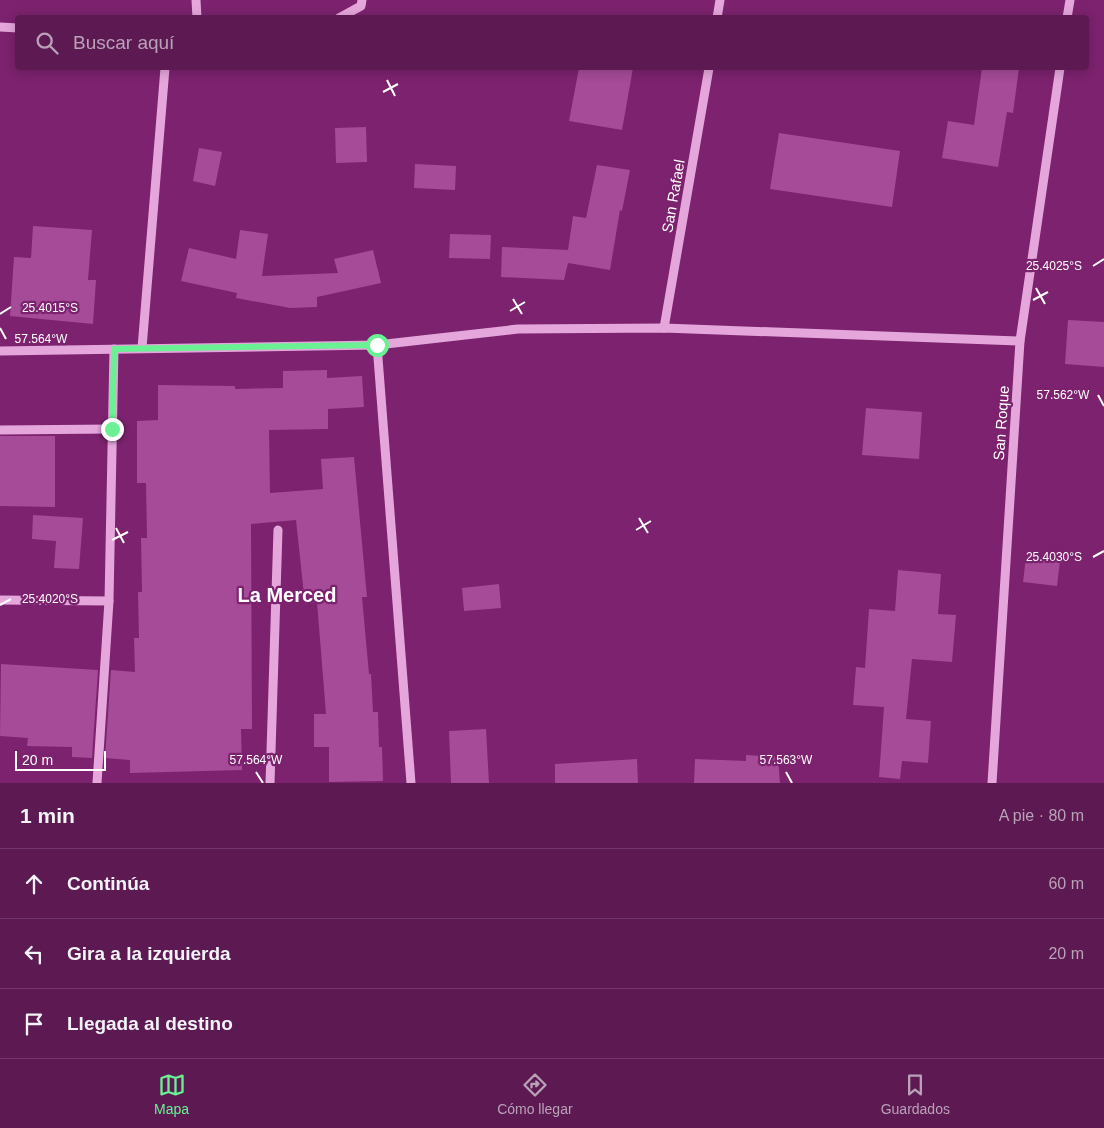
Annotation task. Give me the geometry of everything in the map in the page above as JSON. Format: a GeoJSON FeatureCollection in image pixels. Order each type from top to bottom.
{"type":"FeatureCollection","features":[{"type":"Feature","properties":{"kind":"street"},"geometry":{"type":"LineString","coordinates":[[196,0],[197,15]]}},
{"type":"Feature","properties":{"kind":"street"},"geometry":{"type":"LineString","coordinates":[[344,15],[361,6],[362,0]]}},
{"type":"Feature","properties":{"kind":"street"},"geometry":{"type":"LineString","coordinates":[[718,15],[720,0]]}},
{"type":"Feature","properties":{"kind":"street"},"geometry":{"type":"LineString","coordinates":[[1068,15],[1070,0]]}},
{"type":"Feature","properties":{"kind":"street"},"geometry":{"type":"LineString","coordinates":[[0,27],[15,28]]}},
{"type":"Feature","properties":{"kind":"street"},"geometry":{"type":"LineString","coordinates":[[142,348],[165,70]]}},
{"type":"Feature","properties":{"kind":"street","name":"San Rafael"},"geometry":{"type":"LineString","coordinates":[[664,328],[709,70]]}},
{"type":"Feature","properties":{"kind":"street","name":"San Roque"},"geometry":{"type":"LineString","coordinates":[[992,783],[1020,341],[1060,70]]}},
{"type":"Feature","properties":{"kind":"street"},"geometry":{"type":"LineString","coordinates":[[0,351],[377,345],[518,329],[664,328],[1020,341]]}},
{"type":"Feature","properties":{"kind":"street"},"geometry":{"type":"LineString","coordinates":[[377,345],[411,783]]}},
{"type":"Feature","properties":{"kind":"street"},"geometry":{"type":"LineString","coordinates":[[97,783],[109,601],[114,349]]}},
{"type":"Feature","properties":{"kind":"street"},"geometry":{"type":"LineString","coordinates":[[0,430],[112,429]]}},
{"type":"Feature","properties":{"kind":"street"},"geometry":{"type":"LineString","coordinates":[[270,783],[278,530]]}},
{"type":"Feature","properties":{"kind":"street"},"geometry":{"type":"LineString","coordinates":[[0,600],[109,601]]}},
{"type":"Feature","properties":{"kind":"building"},"geometry":{"type":"Polygon","coordinates":[[[579,70],[633,70],[622,130],[569,121],[579,70]]]}},
{"type":"Feature","properties":{"kind":"building"},"geometry":{"type":"Polygon","coordinates":[[[982,70],[1019,70],[1013,113],[1007,112],[998,167],[942,158],[948,121],[974,125],[982,70]]]}},
{"type":"Feature","properties":{"kind":"building"},"geometry":{"type":"Polygon","coordinates":[[[366,127],[367,162],[336,163],[335,128],[366,127]]]}},
{"type":"Feature","properties":{"kind":"building"},"geometry":{"type":"Polygon","coordinates":[[[779,133],[900,151],[892,207],[770,189],[779,133]]]}},
{"type":"Feature","properties":{"kind":"building"},"geometry":{"type":"Polygon","coordinates":[[[199,148],[222,152],[215,186],[193,181],[199,148]]]}},
{"type":"Feature","properties":{"kind":"building"},"geometry":{"type":"Polygon","coordinates":[[[415,164],[456,166],[455,190],[414,188],[415,164]]]}},
{"type":"Feature","properties":{"kind":"building"},"geometry":{"type":"Polygon","coordinates":[[[597,165],[630,170],[622,211],[620,210],[610,270],[568,263],[564,280],[501,277],[502,247],[568,250],[573,216],[586,218],[597,165]]]}},
{"type":"Feature","properties":{"kind":"building"},"geometry":{"type":"Polygon","coordinates":[[[33,226],[92,230],[88,280],[96,280],[93,324],[10,316],[14,257],[31,258],[33,226]]]}},
{"type":"Feature","properties":{"kind":"building"},"geometry":{"type":"Polygon","coordinates":[[[240,230],[268,234],[262,276],[338,273],[334,259],[373,250],[381,283],[317,297],[317,307],[290,308],[236,298],[237,293],[181,281],[189,248],[236,259],[240,230]]]}},
{"type":"Feature","properties":{"kind":"building"},"geometry":{"type":"Polygon","coordinates":[[[450,234],[491,235],[490,259],[449,258],[450,234]]]}},
{"type":"Feature","properties":{"kind":"building"},"geometry":{"type":"Polygon","coordinates":[[[1068,320],[1104,322],[1104,367],[1065,364],[1068,320]]]}},
{"type":"Feature","properties":{"kind":"building"},"geometry":{"type":"Polygon","coordinates":[[[327,370],[327,378],[362,376],[364,407],[328,409],[328,429],[269,430],[270,493],[323,489],[321,459],[354,457],[367,597],[362,597],[369,674],[371,674],[373,712],[378,712],[379,747],[382,747],[383,781],[329,782],[329,747],[314,747],[314,714],[326,714],[317,602],[305,604],[296,520],[251,524],[252,729],[241,729],[242,770],[130,773],[130,760],[105,758],[111,670],[135,672],[134,638],[139,638],[138,592],[142,592],[141,538],[147,538],[146,483],[137,483],[137,421],[158,420],[158,385],[235,386],[235,389],[283,388],[283,371],[327,370]]]}},
{"type":"Feature","properties":{"kind":"building"},"geometry":{"type":"Polygon","coordinates":[[[866,408],[922,412],[919,459],[862,455],[866,408]]]}},
{"type":"Feature","properties":{"kind":"building"},"geometry":{"type":"Polygon","coordinates":[[[0,436],[55,436],[55,507],[0,506],[0,436]]]}},
{"type":"Feature","properties":{"kind":"building"},"geometry":{"type":"Polygon","coordinates":[[[33,515],[83,518],[79,569],[54,568],[56,541],[32,539],[33,515]]]}},
{"type":"Feature","properties":{"kind":"building"},"geometry":{"type":"Polygon","coordinates":[[[1026,557],[1060,561],[1057,586],[1023,582],[1026,557]]]}},
{"type":"Feature","properties":{"kind":"building"},"geometry":{"type":"Polygon","coordinates":[[[898,570],[941,574],[938,614],[956,615],[952,662],[912,659],[906,719],[931,721],[928,763],[902,761],[900,779],[879,777],[884,707],[853,705],[856,667],[865,668],[869,609],[895,611],[898,570]]]}},
{"type":"Feature","properties":{"kind":"building"},"geometry":{"type":"Polygon","coordinates":[[[499,584],[501,608],[464,611],[462,588],[499,584]]]}},
{"type":"Feature","properties":{"kind":"building"},"geometry":{"type":"Polygon","coordinates":[[[1,664],[98,670],[92,758],[72,757],[72,747],[27,746],[28,738],[0,736],[1,664]]]}},
{"type":"Feature","properties":{"kind":"building"},"geometry":{"type":"Polygon","coordinates":[[[486,729],[489,783],[451,783],[449,731],[486,729]]]}},
{"type":"Feature","properties":{"kind":"building"},"geometry":{"type":"Polygon","coordinates":[[[746,755],[778,757],[780,783],[694,783],[695,759],[746,761],[746,755]]]}},
{"type":"Feature","properties":{"kind":"building"},"geometry":{"type":"Polygon","coordinates":[[[637,759],[638,783],[555,783],[555,764],[637,759]]]}},
{"type":"Feature","properties":{"kind":"district","name":"La Merced"},"geometry":{"type":"Point","coordinates":[287,595]}},
{"type":"Feature","properties":{"kind":"route"},"geometry":{"type":"LineString","coordinates":[[112,429],[114,349],[377,345]]}}]}
